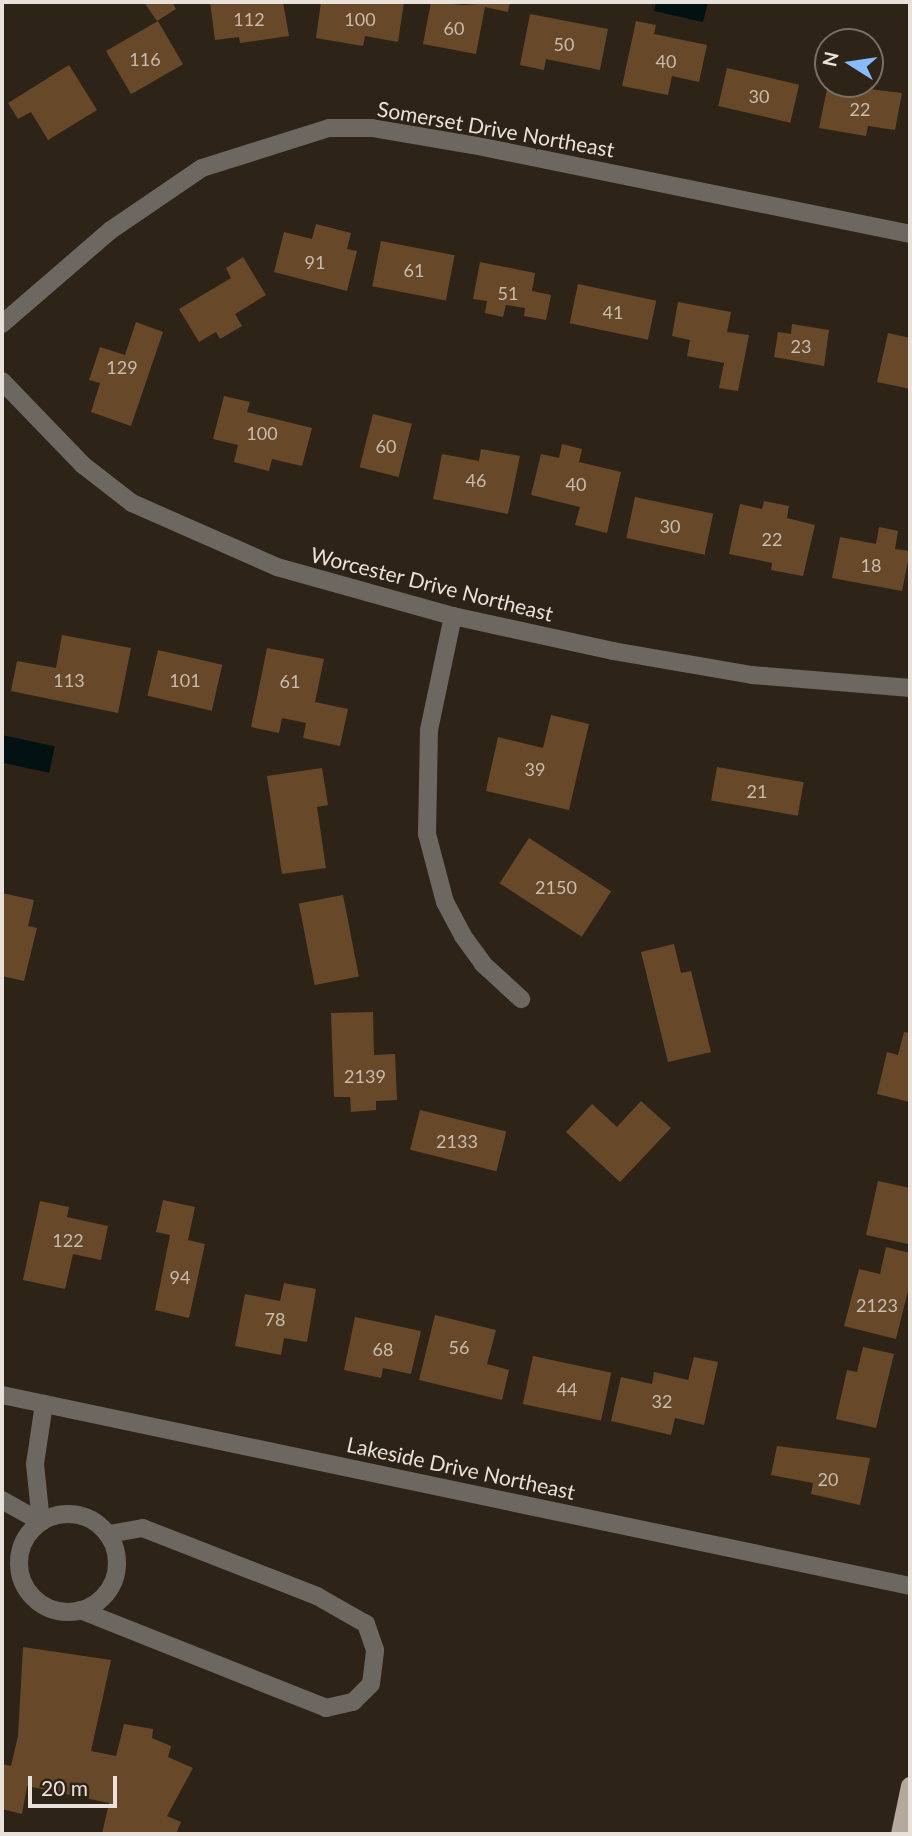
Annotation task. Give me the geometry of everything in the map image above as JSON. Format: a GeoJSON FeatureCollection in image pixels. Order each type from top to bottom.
{"type":"FeatureCollection","features":[{"type":"Feature","properties":{"kind":"main road"},"geometry":{"type":"LineString","coordinates":[[900,1834],[910,1786]]}},
{"type":"Feature","properties":{"kind":"street","name":"Somerset Drive Northeast"},"geometry":{"type":"LineString","coordinates":[[2,324],[111,230],[202,168],[329,128],[372,128],[473,145],[910,234]]}},
{"type":"Feature","properties":{"kind":"street","name":"Worcester Drive Northeast"},"geometry":{"type":"LineString","coordinates":[[2,381],[83,465],[132,503],[276,567],[453,616],[752,675],[910,688]]}},
{"type":"Feature","properties":{"kind":"street"},"geometry":{"type":"LineString","coordinates":[[453,616],[429,730],[425,801],[429,845],[445,902],[463,936],[483,964],[521,999]]}},
{"type":"Feature","properties":{"kind":"street","name":"Lakeside Drive Northeast"},"geometry":{"type":"LineString","coordinates":[[2,1395],[910,1586]]}},
{"type":"Feature","properties":{"kind":"street"},"geometry":{"type":"LineString","coordinates":[[41,1522],[35,1464],[44,1404]]}},
{"type":"Feature","properties":{"kind":"street"},"geometry":{"type":"LineString","coordinates":[[2,1500],[41,1522]]}},
{"type":"Feature","properties":{"kind":"street"},"geometry":{"type":"LineString","coordinates":[[80,1610],[95,1604],[115,1579],[115,1548],[108,1534],[97,1523],[77,1515],[41,1522],[30,1532],[19,1560],[27,1589],[51,1608],[80,1610],[326,1708],[353,1702],[370,1684],[375,1650],[366,1624],[317,1596],[142,1528],[108,1534]]}},
{"type":"Feature","properties":{"kind":"shaded area"},"geometry":{"type":"Polygon","coordinates":[[[656,2],[708,2],[703,22],[654,11],[656,2]]]}},
{"type":"Feature","properties":{"kind":"shaded area"},"geometry":{"type":"Polygon","coordinates":[[[2,735],[55,746],[49,773],[2,763],[2,735]]]}},
{"type":"Feature","properties":{"kind":"building"},"geometry":{"type":"Polygon","coordinates":[[[144,2],[172,2],[176,9],[157,21],[144,2]]]}},
{"type":"Feature","properties":{"kind":"building"},"geometry":{"type":"Polygon","coordinates":[[[210,2],[283,2],[289,36],[240,43],[239,37],[215,40],[210,2]]]}},
{"type":"Feature","properties":{"kind":"building"},"geometry":{"type":"Polygon","coordinates":[[[321,2],[404,2],[398,42],[365,36],[363,46],[316,38],[321,2]]]}},
{"type":"Feature","properties":{"kind":"building"},"geometry":{"type":"Polygon","coordinates":[[[431,2],[463,5],[510,2],[508,12],[485,7],[476,54],[423,44],[431,2]]]}},
{"type":"Feature","properties":{"kind":"building"},"geometry":{"type":"Polygon","coordinates":[[[530,14],[608,29],[600,70],[546,59],[544,70],[520,65],[530,14]]]}},
{"type":"Feature","properties":{"kind":"building"},"geometry":{"type":"Polygon","coordinates":[[[158,21],[183,64],[131,94],[106,51],[158,21]]]}},
{"type":"Feature","properties":{"kind":"building"},"geometry":{"type":"Polygon","coordinates":[[[636,21],[656,25],[654,34],[707,45],[699,82],[672,76],[668,95],[622,86],[636,21]]]}},
{"type":"Feature","properties":{"kind":"building"},"geometry":{"type":"Polygon","coordinates":[[[69,65],[97,110],[48,140],[31,112],[18,119],[8,103],[69,65]]]}},
{"type":"Feature","properties":{"kind":"building"},"geometry":{"type":"Polygon","coordinates":[[[727,68],[799,85],[790,123],[718,106],[727,68]]]}},
{"type":"Feature","properties":{"kind":"building"},"geometry":{"type":"Polygon","coordinates":[[[884,91],[902,93],[895,130],[868,126],[866,136],[819,128],[825,98],[884,98],[884,91]]]}},
{"type":"Feature","properties":{"kind":"building"},"geometry":{"type":"Polygon","coordinates":[[[316,224],[351,233],[347,249],[357,251],[347,291],[274,272],[284,232],[312,239],[316,224]]]}},
{"type":"Feature","properties":{"kind":"building"},"geometry":{"type":"Polygon","coordinates":[[[381,241],[455,255],[446,300],[372,286],[381,241]]]}},
{"type":"Feature","properties":{"kind":"building"},"geometry":{"type":"Polygon","coordinates":[[[243,257],[266,295],[235,314],[242,326],[220,339],[216,332],[199,342],[179,309],[231,278],[226,268],[243,257]]]}},
{"type":"Feature","properties":{"kind":"building"},"geometry":{"type":"Polygon","coordinates":[[[480,262],[535,273],[532,291],[551,295],[546,320],[524,316],[525,308],[506,305],[503,317],[485,313],[487,301],[473,299],[480,262]]]}},
{"type":"Feature","properties":{"kind":"building"},"geometry":{"type":"Polygon","coordinates":[[[578,284],[656,301],[648,340],[570,323],[578,284]]]}},
{"type":"Feature","properties":{"kind":"building"},"geometry":{"type":"Polygon","coordinates":[[[678,302],[731,312],[727,332],[749,335],[738,391],[719,388],[724,363],[687,356],[690,340],[672,336],[678,302]]]}},
{"type":"Feature","properties":{"kind":"building"},"geometry":{"type":"Polygon","coordinates":[[[136,322],[163,332],[131,426],[91,412],[100,383],[89,380],[100,347],[125,355],[136,322]]]}},
{"type":"Feature","properties":{"kind":"building"},"geometry":{"type":"Polygon","coordinates":[[[792,324],[829,330],[824,366],[774,357],[778,332],[791,334],[792,324]]]}},
{"type":"Feature","properties":{"kind":"building"},"geometry":{"type":"Polygon","coordinates":[[[888,333],[910,338],[910,389],[877,382],[888,333]]]}},
{"type":"Feature","properties":{"kind":"building"},"geometry":{"type":"Polygon","coordinates":[[[224,396],[250,402],[247,412],[312,428],[302,466],[272,459],[269,471],[234,462],[238,445],[213,439],[224,396]]]}},
{"type":"Feature","properties":{"kind":"building"},"geometry":{"type":"Polygon","coordinates":[[[373,414],[412,424],[399,477],[360,467],[373,414]]]}},
{"type":"Feature","properties":{"kind":"building"},"geometry":{"type":"Polygon","coordinates":[[[562,444],[582,449],[579,462],[621,472],[607,533],[575,525],[580,507],[531,495],[541,454],[559,458],[562,444]]]}},
{"type":"Feature","properties":{"kind":"building"},"geometry":{"type":"Polygon","coordinates":[[[481,449],[520,456],[508,514],[433,499],[442,454],[479,461],[481,449]]]}},
{"type":"Feature","properties":{"kind":"building"},"geometry":{"type":"Polygon","coordinates":[[[635,497],[713,514],[705,555],[626,538],[635,497]]]}},
{"type":"Feature","properties":{"kind":"building"},"geometry":{"type":"Polygon","coordinates":[[[764,501],[789,506],[787,518],[815,525],[803,576],[771,570],[772,563],[729,554],[740,504],[762,509],[764,501]]]}},
{"type":"Feature","properties":{"kind":"building"},"geometry":{"type":"Polygon","coordinates":[[[879,527],[898,531],[895,549],[910,551],[902,591],[832,578],[840,537],[876,544],[879,527]]]}},
{"type":"Feature","properties":{"kind":"building"},"geometry":{"type":"Polygon","coordinates":[[[62,635],[131,648],[118,713],[11,691],[17,661],[56,668],[62,635]]]}},
{"type":"Feature","properties":{"kind":"building"},"geometry":{"type":"Polygon","coordinates":[[[267,648],[324,659],[315,702],[348,709],[340,746],[303,738],[306,723],[282,718],[279,733],[251,727],[267,648]]]}},
{"type":"Feature","properties":{"kind":"building"},"geometry":{"type":"Polygon","coordinates":[[[158,650],[222,665],[212,711],[147,696],[158,650]]]}},
{"type":"Feature","properties":{"kind":"building"},"geometry":{"type":"Polygon","coordinates":[[[551,715],[589,724],[569,810],[486,791],[498,737],[543,748],[551,715]]]}},
{"type":"Feature","properties":{"kind":"building"},"geometry":{"type":"Polygon","coordinates":[[[717,767],[804,782],[798,816],[711,800],[717,767]]]}},
{"type":"Feature","properties":{"kind":"building"},"geometry":{"type":"Polygon","coordinates":[[[322,768],[328,805],[317,807],[326,868],[282,874],[267,776],[322,768]]]}},
{"type":"Feature","properties":{"kind":"building"},"geometry":{"type":"Polygon","coordinates":[[[529,838],[611,891],[582,937],[500,883],[529,838]]]}},
{"type":"Feature","properties":{"kind":"building"},"geometry":{"type":"Polygon","coordinates":[[[2,893],[34,900],[28,926],[37,928],[24,981],[2,976],[2,893]]]}},
{"type":"Feature","properties":{"kind":"building"},"geometry":{"type":"Polygon","coordinates":[[[343,895],[359,976],[315,985],[299,904],[343,895]]]}},
{"type":"Feature","properties":{"kind":"building"},"geometry":{"type":"Polygon","coordinates":[[[674,944],[681,973],[691,971],[711,1052],[668,1062],[641,952],[674,944]]]}},
{"type":"Feature","properties":{"kind":"building"},"geometry":{"type":"Polygon","coordinates":[[[373,1012],[374,1055],[395,1054],[397,1100],[376,1101],[376,1110],[351,1112],[350,1097],[334,1097],[331,1013],[373,1012]]]}},
{"type":"Feature","properties":{"kind":"building"},"geometry":{"type":"Polygon","coordinates":[[[904,1032],[910,1033],[910,1102],[877,1094],[887,1052],[898,1055],[904,1032]]]}},
{"type":"Feature","properties":{"kind":"building"},"geometry":{"type":"Polygon","coordinates":[[[641,1101],[671,1128],[620,1182],[566,1132],[592,1104],[617,1127],[641,1101]]]}},
{"type":"Feature","properties":{"kind":"building"},"geometry":{"type":"Polygon","coordinates":[[[420,1110],[506,1132],[496,1171],[410,1150],[420,1110]]]}},
{"type":"Feature","properties":{"kind":"building"},"geometry":{"type":"Polygon","coordinates":[[[878,1181],[910,1188],[908,1244],[866,1235],[878,1181]]]}},
{"type":"Feature","properties":{"kind":"building"},"geometry":{"type":"Polygon","coordinates":[[[163,1200],[195,1207],[188,1240],[205,1244],[189,1318],[155,1310],[170,1235],[156,1232],[163,1200]]]}},
{"type":"Feature","properties":{"kind":"building"},"geometry":{"type":"Polygon","coordinates":[[[40,1201],[69,1207],[67,1217],[108,1226],[101,1260],[73,1254],[65,1289],[23,1280],[40,1201]]]}},
{"type":"Feature","properties":{"kind":"building"},"geometry":{"type":"Polygon","coordinates":[[[886,1247],[910,1253],[910,1283],[896,1339],[844,1326],[859,1269],[880,1274],[886,1247]]]}},
{"type":"Feature","properties":{"kind":"building"},"geometry":{"type":"Polygon","coordinates":[[[284,1283],[316,1289],[307,1342],[284,1338],[281,1355],[235,1346],[245,1294],[280,1301],[284,1283]]]}},
{"type":"Feature","properties":{"kind":"building"},"geometry":{"type":"Polygon","coordinates":[[[435,1315],[496,1330],[487,1364],[509,1370],[502,1400],[419,1380],[435,1315]]]}},
{"type":"Feature","properties":{"kind":"building"},"geometry":{"type":"Polygon","coordinates":[[[355,1317],[421,1331],[411,1374],[383,1368],[381,1378],[344,1370],[355,1317]]]}},
{"type":"Feature","properties":{"kind":"building"},"geometry":{"type":"Polygon","coordinates":[[[863,1347],[894,1354],[876,1428],[836,1419],[847,1370],[857,1372],[863,1347]]]}},
{"type":"Feature","properties":{"kind":"building"},"geometry":{"type":"Polygon","coordinates":[[[533,1356],[611,1373],[601,1421],[523,1404],[533,1356]]]}},
{"type":"Feature","properties":{"kind":"building"},"geometry":{"type":"Polygon","coordinates":[[[694,1357],[718,1362],[704,1425],[675,1418],[671,1435],[611,1421],[621,1377],[652,1384],[654,1372],[688,1380],[694,1357]]]}},
{"type":"Feature","properties":{"kind":"building"},"geometry":{"type":"Polygon","coordinates":[[[777,1446],[870,1458],[860,1505],[811,1494],[813,1483],[771,1475],[777,1446]]]}},
{"type":"Feature","properties":{"kind":"building"},"geometry":{"type":"Polygon","coordinates":[[[23,1647],[111,1660],[91,1751],[116,1756],[124,1724],[153,1729],[152,1738],[171,1746],[168,1757],[193,1768],[167,1816],[181,1822],[176,1834],[102,1834],[109,1803],[27,1786],[22,1814],[2,1809],[2,1764],[11,1766],[18,1736],[23,1647]]]}}]}
